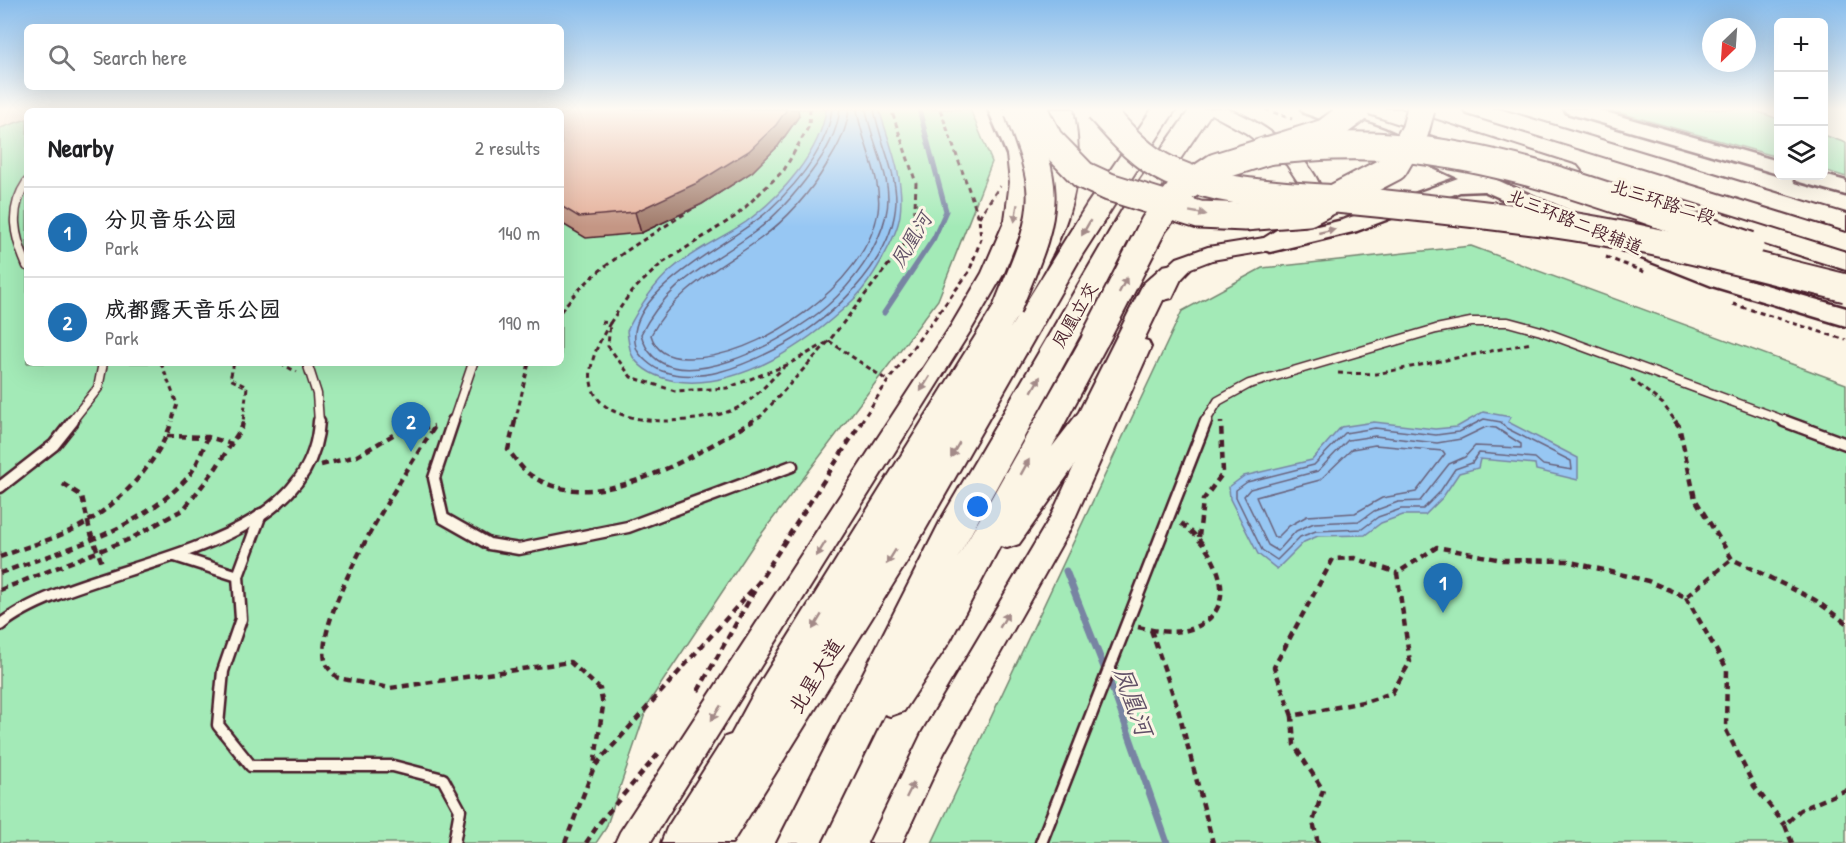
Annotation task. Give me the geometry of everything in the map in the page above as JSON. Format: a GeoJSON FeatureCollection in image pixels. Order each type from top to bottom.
{"type":"FeatureCollection","features":[{"type":"Feature","properties":{"kind":"highway"},"geometry":{"type":"LineString","coordinates":[[1007,309],[1032,236],[1042,195],[1032,148]]}},
{"type":"Feature","properties":{"kind":"highway"},"geometry":{"type":"LineString","coordinates":[[1057,148],[1083,175],[1153,202],[1199,214],[1245,217],[1308,212],[1394,167],[1405,148]]}},
{"type":"Feature","properties":{"kind":"highway"},"geometry":{"type":"LineString","coordinates":[[681,843],[770,702],[906,503],[1007,309],[1026,278],[1061,203],[1065,148]]}},
{"type":"Feature","properties":{"kind":"highway"},"geometry":{"type":"LineString","coordinates":[[1133,148],[1171,171],[1244,191],[1282,197],[1334,198],[1529,220],[1681,248],[1846,288]]}},
{"type":"Feature","properties":{"kind":"highway","name":"凤凰立交"},"geometry":{"type":"LineString","coordinates":[[906,503],[1136,148]]}},
{"type":"Feature","properties":{"kind":"highway","name":"凤凰立交"},"geometry":{"type":"LineString","coordinates":[[830,785],[955,526],[1149,186],[1175,148]]}},
{"type":"Feature","properties":{"kind":"highway"},"geometry":{"type":"LineString","coordinates":[[937,629],[1096,337],[1154,224],[1180,191],[1216,168],[1273,148]]}},
{"type":"Feature","properties":{"kind":"highway"},"geometry":{"type":"LineString","coordinates":[[1264,151],[1296,148]]}},
{"type":"Feature","properties":{"kind":"highway"},"geometry":{"type":"LineString","coordinates":[[1408,148],[1496,165],[1846,276]]}},
{"type":"Feature","properties":{"kind":"highway","name":"北三环路二段"},"geometry":{"type":"LineString","coordinates":[[1472,148],[1700,214],[1846,261]]}},
{"type":"Feature","properties":{"kind":"highway","name":"北三环路二段"},"geometry":{"type":"LineString","coordinates":[[1603,148],[1846,223]]}},
{"type":"Feature","properties":{"kind":"highway"},"geometry":{"type":"LineString","coordinates":[[1672,148],[1846,209]]}},
{"type":"Feature","properties":{"kind":"highway"},"geometry":{"type":"LineString","coordinates":[[798,843],[830,785],[937,629],[1091,419],[1153,291],[1173,273]]}},
{"type":"Feature","properties":{"kind":"highway","name":"北星大道"},"geometry":{"type":"LineString","coordinates":[[707,843],[803,698],[906,503]]}},
{"type":"Feature","properties":{"kind":"highway"},"geometry":{"type":"LineString","coordinates":[[695,843],[770,702]]}},
{"type":"Feature","properties":{"kind":"main road"},"geometry":{"type":"LineString","coordinates":[[1013,148],[1016,155]]}},
{"type":"Feature","properties":{"kind":"main road","name":"北三环路二段辅道"},"geometry":{"type":"LineString","coordinates":[[1423,148],[1484,184],[1557,217],[1720,280],[1846,317]]}},
{"type":"Feature","properties":{"kind":"main road"},"geometry":{"type":"LineString","coordinates":[[1436,148],[1600,223],[1743,280],[1846,317]]}},
{"type":"Feature","properties":{"kind":"main road"},"geometry":{"type":"LineString","coordinates":[[1711,148],[1774,167]]}},
{"type":"Feature","properties":{"kind":"main road"},"geometry":{"type":"LineString","coordinates":[[1818,180],[1846,188]]}},
{"type":"Feature","properties":{"kind":"main road"},"geometry":{"type":"LineString","coordinates":[[1270,244],[1348,226],[1457,186],[1484,184]]}},
{"type":"Feature","properties":{"kind":"street"},"geometry":{"type":"LineString","coordinates":[[632,843],[960,330],[993,273],[1016,220],[1020,182],[1016,155],[1020,148]]}},
{"type":"Feature","properties":{"kind":"street"},"geometry":{"type":"LineString","coordinates":[[885,843],[933,743],[1061,521],[1173,273],[1184,263],[1208,254],[1270,244],[1310,218],[1311,187],[1300,168],[1277,148]]}},
{"type":"Feature","properties":{"kind":"lane"},"geometry":{"type":"LineString","coordinates":[[24,187],[16,199],[14,238],[24,260]]}},
{"type":"Feature","properties":{"kind":"lane"},"geometry":{"type":"LineString","coordinates":[[1041,843],[1204,424],[1218,401],[1249,384],[1436,329],[1471,322],[1508,322],[1846,444]]}},
{"type":"Feature","properties":{"kind":"lane"},"geometry":{"type":"LineString","coordinates":[[0,487],[54,444],[99,388],[103,366]]}},
{"type":"Feature","properties":{"kind":"lane"},"geometry":{"type":"LineString","coordinates":[[0,625],[59,593],[175,556],[232,533],[287,496],[307,465],[321,425],[316,381],[308,366]]}},
{"type":"Feature","properties":{"kind":"lane"},"geometry":{"type":"LineString","coordinates":[[471,366],[434,478],[443,518],[489,544],[519,549],[628,527],[792,466]]}},
{"type":"Feature","properties":{"kind":"lane"},"geometry":{"type":"LineString","coordinates":[[261,514],[238,576],[241,619],[223,671],[218,725],[251,766],[303,764],[393,766],[443,779],[460,810],[454,843]]}},
{"type":"Feature","properties":{"kind":"lane"},"geometry":{"type":"LineString","coordinates":[[175,556],[238,576]]}},
{"type":"Feature","properties":{"kind":"path"},"geometry":{"type":"LineString","coordinates":[[787,365],[737,408],[695,419],[654,421],[622,416],[599,401],[591,380],[594,352],[631,292],[661,264],[736,216],[784,170],[796,148]]}},
{"type":"Feature","properties":{"kind":"path"},"geometry":{"type":"LineString","coordinates":[[529,366],[508,450],[529,474],[564,489],[605,490],[682,463],[761,416],[829,341],[914,232],[916,183],[904,148]]}},
{"type":"Feature","properties":{"kind":"path"},"geometry":{"type":"LineString","coordinates":[[698,693],[759,582],[888,381],[969,272],[981,239],[979,218],[954,148]]}},
{"type":"Feature","properties":{"kind":"path"},"geometry":{"type":"LineString","coordinates":[[979,218],[1003,182]]}},
{"type":"Feature","properties":{"kind":"path"},"geometry":{"type":"LineString","coordinates":[[564,306],[568,299],[612,258],[674,223],[702,202]]}},
{"type":"Feature","properties":{"kind":"path"},"geometry":{"type":"LineString","coordinates":[[601,322],[610,323]]}},
{"type":"Feature","properties":{"kind":"path"},"geometry":{"type":"LineString","coordinates":[[610,323],[608,346],[631,377],[675,391],[727,388],[787,365],[829,341]]}},
{"type":"Feature","properties":{"kind":"path"},"geometry":{"type":"LineString","coordinates":[[829,341],[888,381]]}},
{"type":"Feature","properties":{"kind":"path"},"geometry":{"type":"LineString","coordinates":[[1294,370],[1377,374],[1531,342],[1542,344]]}},
{"type":"Feature","properties":{"kind":"path"},"geometry":{"type":"LineString","coordinates":[[0,557],[86,523],[128,489],[167,436],[177,404],[162,366]]}},
{"type":"Feature","properties":{"kind":"path"},"geometry":{"type":"LineString","coordinates":[[0,590],[97,550],[130,539],[184,509],[242,427],[247,387],[230,379],[233,366]]}},
{"type":"Feature","properties":{"kind":"path"},"geometry":{"type":"LineString","coordinates":[[1630,378],[1663,404],[1679,426],[1695,499],[1732,559],[1815,600],[1846,623]]}},
{"type":"Feature","properties":{"kind":"path"},"geometry":{"type":"LineString","coordinates":[[442,416],[399,480],[344,584],[326,641],[326,663],[338,678],[390,688],[570,662],[600,689],[603,706],[594,766],[566,843]]}},
{"type":"Feature","properties":{"kind":"path"},"geometry":{"type":"LineString","coordinates":[[1199,537],[1203,500],[1223,473],[1221,417]]}},
{"type":"Feature","properties":{"kind":"path"},"geometry":{"type":"LineString","coordinates":[[307,465],[323,465],[357,456],[398,432],[435,426]]}},
{"type":"Feature","properties":{"kind":"path"},"geometry":{"type":"LineString","coordinates":[[167,436],[208,437],[231,444]]}},
{"type":"Feature","properties":{"kind":"path"},"geometry":{"type":"LineString","coordinates":[[0,573],[94,537],[154,506],[188,476],[208,437]]}},
{"type":"Feature","properties":{"kind":"path"},"geometry":{"type":"LineString","coordinates":[[63,484],[82,496],[86,523],[94,537],[108,577]]}},
{"type":"Feature","properties":{"kind":"path"},"geometry":{"type":"LineString","coordinates":[[1124,629],[1151,630],[1167,634],[1201,625],[1217,605],[1222,580],[1210,548],[1190,527],[1168,516]]}},
{"type":"Feature","properties":{"kind":"path"},"geometry":{"type":"LineString","coordinates":[[1397,573],[1437,547],[1502,560],[1567,561],[1648,581],[1686,597],[1727,669],[1726,730],[1754,786],[1785,825],[1792,843]]}},
{"type":"Feature","properties":{"kind":"path"},"geometry":{"type":"LineString","coordinates":[[1318,843],[1313,822],[1323,790],[1294,745],[1292,716],[1274,667],[1290,642],[1317,584],[1333,559],[1355,558],[1397,573]]}},
{"type":"Feature","properties":{"kind":"path"},"geometry":{"type":"LineString","coordinates":[[1686,597],[1732,559]]}},
{"type":"Feature","properties":{"kind":"path"},"geometry":{"type":"LineString","coordinates":[[1292,716],[1368,701],[1392,693],[1410,662],[1397,573]]}},
{"type":"Feature","properties":{"kind":"path"},"geometry":{"type":"LineString","coordinates":[[594,766],[759,582]]}},
{"type":"Feature","properties":{"kind":"path"},"geometry":{"type":"LineString","coordinates":[[1151,630],[1178,709],[1213,843]]}},
{"type":"Feature","properties":{"kind":"path"},"geometry":{"type":"LineString","coordinates":[[586,843],[600,822],[660,751]]}},
{"type":"Feature","properties":{"kind":"path"},"geometry":{"type":"LineString","coordinates":[[1785,825],[1800,810],[1846,790]]}},
{"type":"Feature","properties":{"kind":"green space"},"geometry":{"type":"Polygon","coordinates":[[[0,148],[24,148],[24,366],[564,366],[564,148],[986,148],[992,162],[938,300],[756,541],[649,702],[606,828],[596,843],[0,843],[0,148]]]}},
{"type":"Feature","properties":{"kind":"green space"},"geometry":{"type":"Polygon","coordinates":[[[1747,148],[1774,148],[1774,156],[1747,148]]]}},
{"type":"Feature","properties":{"kind":"green space"},"geometry":{"type":"Polygon","coordinates":[[[1828,148],[1846,148],[1846,177],[1828,171],[1828,148]]]}},
{"type":"Feature","properties":{"kind":"green space"},"geometry":{"type":"Polygon","coordinates":[[[1471,246],[1846,384],[1846,843],[932,843],[1182,311],[1262,268],[1471,246]]]}},
{"type":"Feature","properties":{"kind":"water"},"geometry":{"type":"Polygon","coordinates":[[[812,148],[891,148],[900,188],[898,225],[881,261],[859,294],[834,317],[793,348],[748,371],[699,382],[669,380],[646,370],[632,354],[627,331],[646,297],[658,282],[681,262],[759,212],[785,187],[812,148]]]}},
{"type":"Feature","properties":{"kind":"water"},"geometry":{"type":"Polygon","coordinates":[[[1483,412],[1511,417],[1508,422],[1578,458],[1578,480],[1536,470],[1535,464],[1480,459],[1478,468],[1459,473],[1443,497],[1425,515],[1403,515],[1381,523],[1365,535],[1318,536],[1304,542],[1277,569],[1258,554],[1230,499],[1229,487],[1244,476],[1312,460],[1341,427],[1374,422],[1435,429],[1457,427],[1483,412]]]}},
{"type":"Feature","properties":{"kind":"building"},"geometry":{"type":"Polygon","coordinates":[[[564,148],[752,148],[697,183],[635,212],[579,217],[564,208],[564,148]]]}},
{"type":"Feature","properties":{"kind":"waterway","name":"凤凰河"},"geometry":{"type":"LineString","coordinates":[[884,313],[934,238],[946,211],[929,148]]}},
{"type":"Feature","properties":{"kind":"waterway","name":"凤凰河"},"geometry":{"type":"LineString","coordinates":[[1066,571],[1116,698],[1167,843]]}},
{"type":"Feature","properties":{"kind":"place","name":"成都露天音乐公园"},"geometry":{"type":"Point","coordinates":[411,452]}},
{"type":"Feature","properties":{"kind":"place","name":"分贝音乐公园"},"geometry":{"type":"Point","coordinates":[1443,613]}}]}
